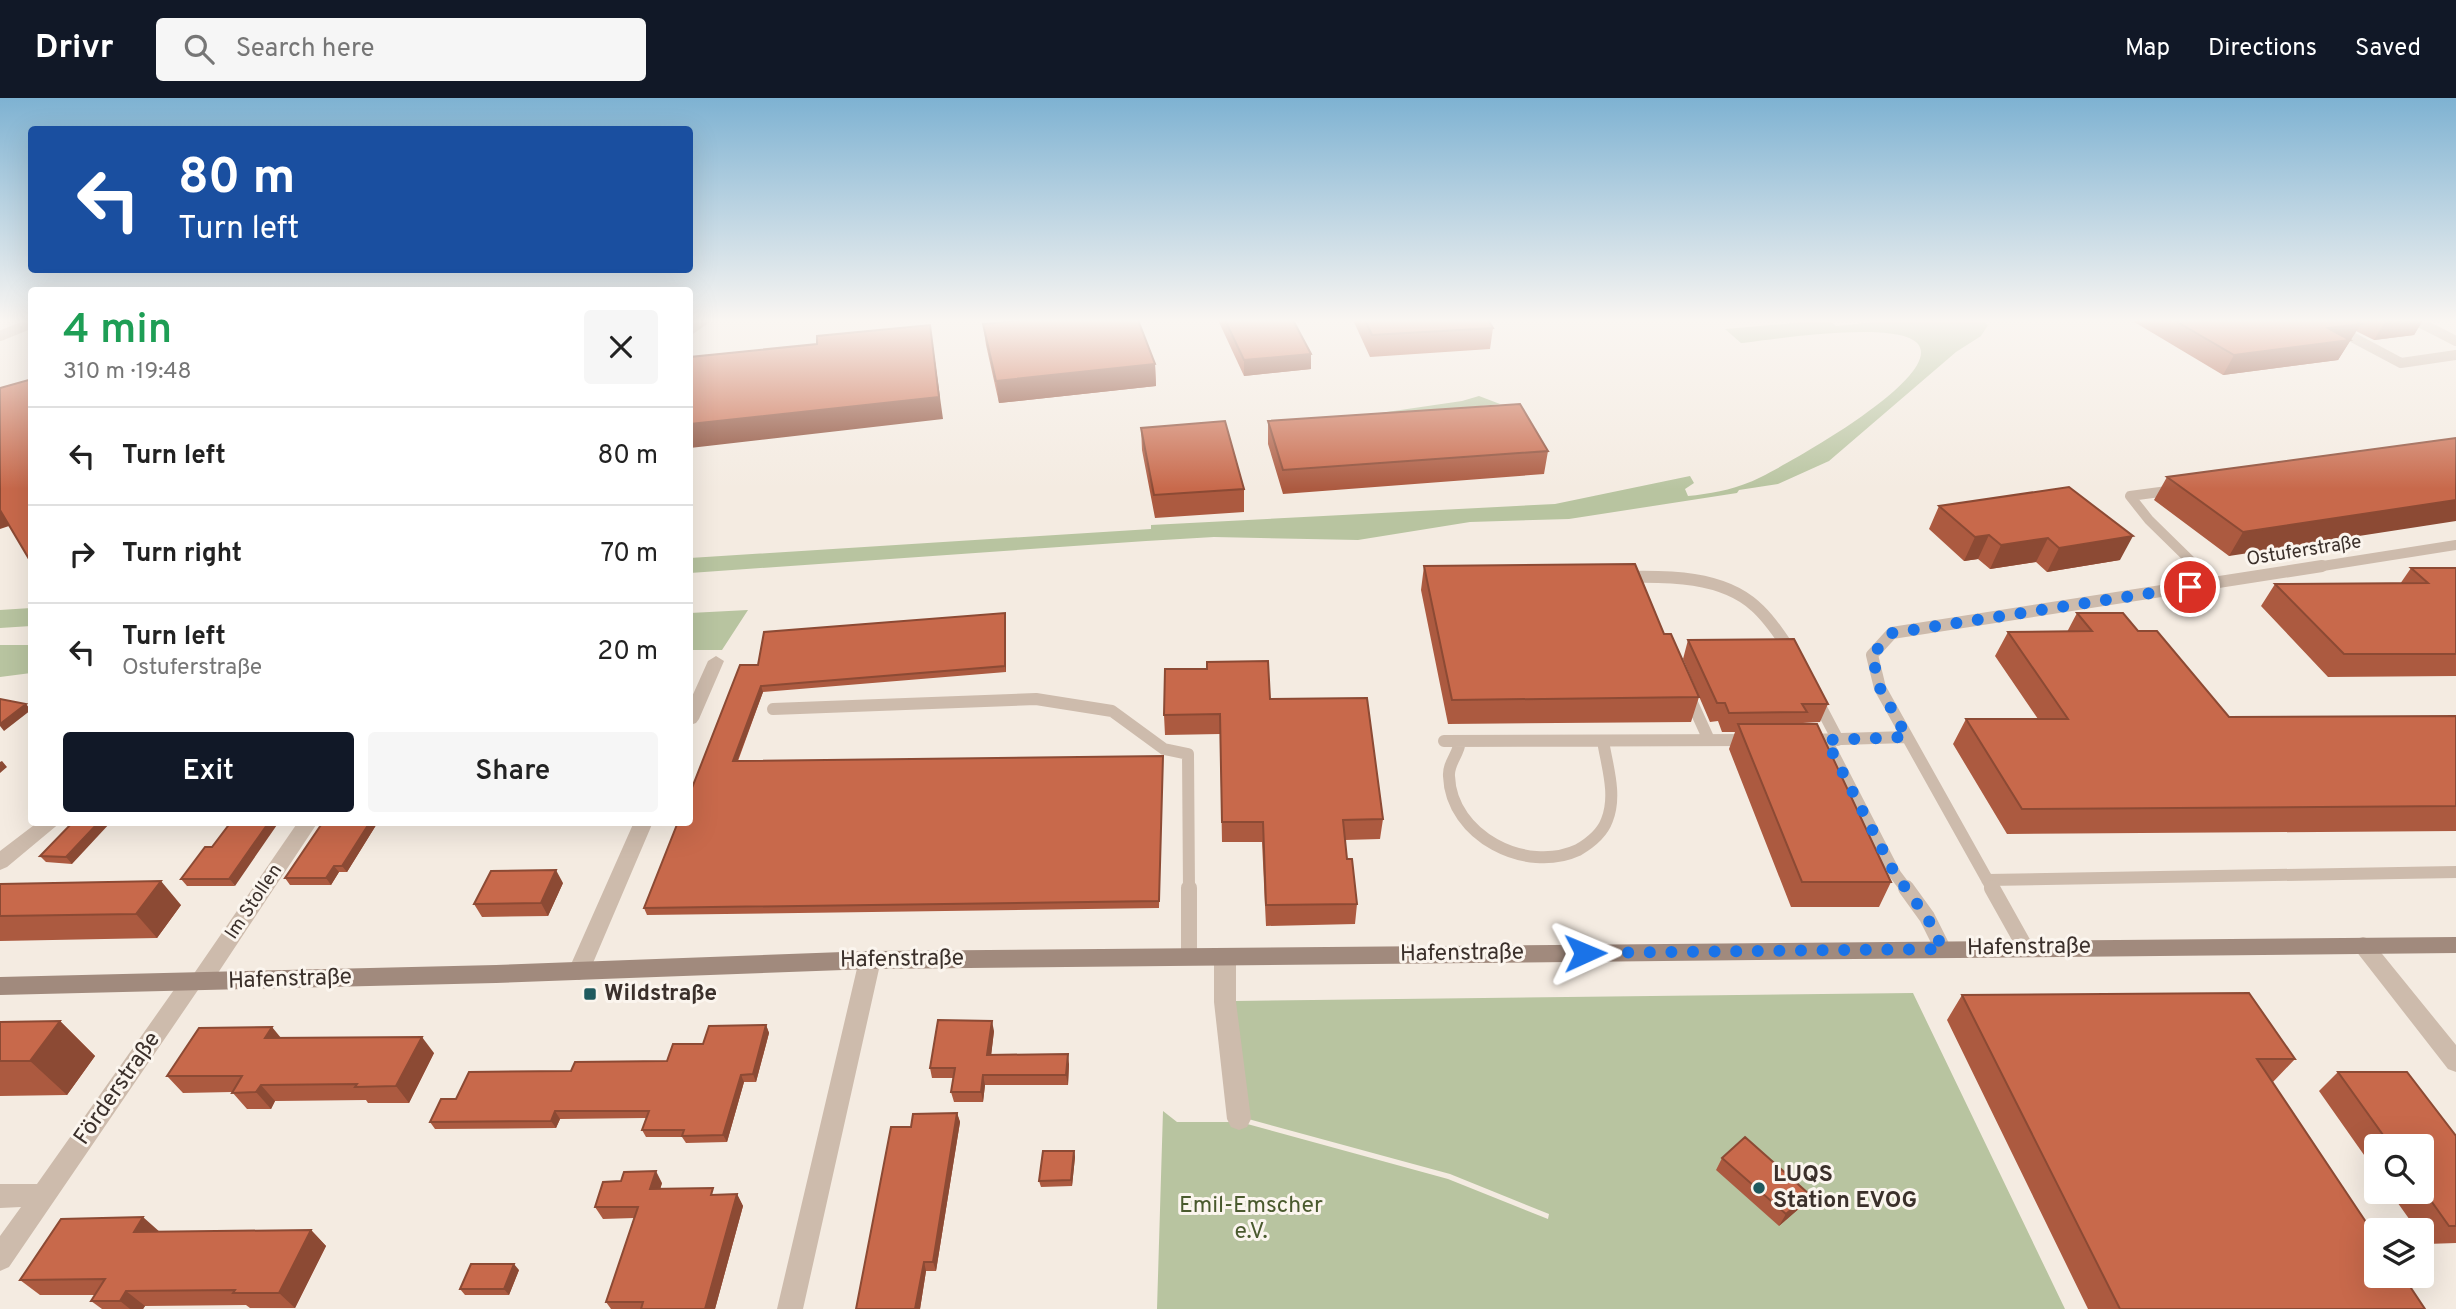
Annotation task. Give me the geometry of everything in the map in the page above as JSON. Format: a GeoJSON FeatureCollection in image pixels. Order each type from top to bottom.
{"type":"FeatureCollection","features":[{"type":"Feature","properties":{"kind":"street"},"geometry":{"type":"LineString","coordinates":[[693,712],[716,661]]}},
{"type":"Feature","properties":{"kind":"street"},"geometry":{"type":"LineString","coordinates":[[0,862],[47,826]]}},
{"type":"Feature","properties":{"kind":"street","name":"Im Stollen"},"geometry":{"type":"LineString","coordinates":[[195,983],[306,826]]}},
{"type":"Feature","properties":{"kind":"street"},"geometry":{"type":"LineString","coordinates":[[579,971],[642,826]]}},
{"type":"Feature","properties":{"kind":"street"},"geometry":{"type":"LineString","coordinates":[[2363,945],[2456,1062]]}},
{"type":"Feature","properties":{"kind":"street","name":"Hafenstraße"},"geometry":{"type":"LineString","coordinates":[[0,986],[195,983],[870,960],[2456,945]]}},
{"type":"Feature","properties":{"kind":"street"},"geometry":{"type":"LineString","coordinates":[[1225,957],[1225,1002],[1239,1119]]}},
{"type":"Feature","properties":{"kind":"street"},"geometry":{"type":"LineString","coordinates":[[790,1309],[870,960]]}},
{"type":"Feature","properties":{"kind":"street","name":"Förderstraße"},"geometry":{"type":"LineString","coordinates":[[0,1258],[195,983]]}},
{"type":"Feature","properties":{"kind":"street"},"geometry":{"type":"LineString","coordinates":[[0,1196],[44,1195]]}},
{"type":"Feature","properties":{"kind":"lane"},"geometry":{"type":"LineString","coordinates":[[2184,489],[2130,496],[2149,520],[2214,583]]}},
{"type":"Feature","properties":{"kind":"lane","name":"Ostuferstraße"},"geometry":{"type":"LineString","coordinates":[[2025,947],[1880,688],[1872,655],[1892,633],[2455,546]]}},
{"type":"Feature","properties":{"kind":"lane"},"geometry":{"type":"LineString","coordinates":[[1637,577],[1643,590]]}},
{"type":"Feature","properties":{"kind":"lane"},"geometry":{"type":"LineString","coordinates":[[1611,578],[1637,577],[1706,584],[1739,594],[1762,612],[1801,668]]}},
{"type":"Feature","properties":{"kind":"lane"},"geometry":{"type":"LineString","coordinates":[[1681,677],[1709,740]]}},
{"type":"Feature","properties":{"kind":"lane"},"geometry":{"type":"LineString","coordinates":[[1814,692],[1832,740],[1895,874],[1927,917],[1943,949]]}},
{"type":"Feature","properties":{"kind":"lane"},"geometry":{"type":"LineString","coordinates":[[773,709],[1036,699],[1112,711],[1164,749],[1188,754],[1189,957]]}},
{"type":"Feature","properties":{"kind":"lane"},"geometry":{"type":"LineString","coordinates":[[1800,740],[1907,737]]}},
{"type":"Feature","properties":{"kind":"lane"},"geometry":{"type":"LineString","coordinates":[[1444,741],[1761,740]]}},
{"type":"Feature","properties":{"kind":"lane"},"geometry":{"type":"LineString","coordinates":[[1460,741],[1461,746],[1448,765],[1448,777],[1465,817],[1477,831],[1509,852],[1556,857],[1578,852],[1586,847],[1605,825],[1611,805],[1603,741]]}},
{"type":"Feature","properties":{"kind":"lane"},"geometry":{"type":"LineString","coordinates":[[1987,880],[2456,872]]}},
{"type":"Feature","properties":{"kind":"green space"},"geometry":{"type":"Polygon","coordinates":[[[1908,377],[1927,377],[1829,461],[1778,484],[1739,490],[1737,493],[1569,519],[1470,522],[1358,540],[1214,537],[693,573],[693,558],[1151,529],[1151,525],[1555,504],[1690,476],[1694,483],[1685,489],[1688,496],[1743,485],[1766,474],[1823,442],[1886,398],[1908,377]]]}},
{"type":"Feature","properties":{"kind":"green space"},"geometry":{"type":"Polygon","coordinates":[[[1479,396],[1500,404],[1291,426],[1462,401],[1479,396]]]}},
{"type":"Feature","properties":{"kind":"green space"},"geometry":{"type":"Polygon","coordinates":[[[28,608],[28,626],[0,628],[0,610],[28,608]]]}},
{"type":"Feature","properties":{"kind":"green space"},"geometry":{"type":"Polygon","coordinates":[[[748,610],[722,650],[693,650],[693,613],[748,610]]]}},
{"type":"Feature","properties":{"kind":"green space"},"geometry":{"type":"Polygon","coordinates":[[[0,645],[28,645],[28,673],[0,677],[0,645]]]}},
{"type":"Feature","properties":{"kind":"green space","name":"Emil-Emscher e.V."},"geometry":{"type":"Polygon","coordinates":[[[1913,993],[2065,1309],[1157,1309],[1163,1111],[1177,1122],[1240,1122],[1448,1179],[1548,1219],[1549,1214],[1450,1174],[1241,1117],[1235,1001],[1913,993]]]}},
{"type":"Feature","properties":{"kind":"building"},"geometry":{"type":"Polygon","coordinates":[[[693,377],[936,377],[939,397],[693,424],[693,377]]]}},
{"type":"Feature","properties":{"kind":"building"},"geometry":{"type":"Polygon","coordinates":[[[995,377],[1038,377],[996,381],[995,377]]]}},
{"type":"Feature","properties":{"kind":"building"},"geometry":{"type":"Polygon","coordinates":[[[28,380],[28,557],[0,510],[0,388],[28,380]]]}},
{"type":"Feature","properties":{"kind":"building"},"geometry":{"type":"Polygon","coordinates":[[[1520,404],[1548,451],[1283,470],[1268,421],[1520,404]]]}},
{"type":"Feature","properties":{"kind":"building"},"geometry":{"type":"Polygon","coordinates":[[[1225,421],[1244,489],[1154,495],[1141,428],[1225,421]]]}},
{"type":"Feature","properties":{"kind":"building"},"geometry":{"type":"Polygon","coordinates":[[[2456,438],[2456,500],[2243,532],[2167,477],[2456,438]]]}},
{"type":"Feature","properties":{"kind":"building"},"geometry":{"type":"Polygon","coordinates":[[[2069,487],[2133,536],[2059,548],[2048,538],[2001,545],[1989,535],[1975,537],[1939,506],[2069,487]]]}},
{"type":"Feature","properties":{"kind":"building"},"geometry":{"type":"Polygon","coordinates":[[[1635,564],[1664,634],[1671,634],[1699,697],[1452,700],[1424,566],[1635,564]]]}},
{"type":"Feature","properties":{"kind":"building"},"geometry":{"type":"Polygon","coordinates":[[[2411,568],[2456,568],[2456,654],[2344,654],[2275,584],[2428,583],[2411,568]]]}},
{"type":"Feature","properties":{"kind":"building"},"geometry":{"type":"Polygon","coordinates":[[[1005,613],[1005,666],[761,686],[733,761],[1163,756],[1159,901],[644,908],[676,826],[693,826],[693,785],[740,665],[758,665],[764,632],[1005,613]]]}},
{"type":"Feature","properties":{"kind":"building"},"geometry":{"type":"Polygon","coordinates":[[[2077,613],[2123,613],[2138,631],[2157,631],[2229,717],[2456,716],[2456,806],[2022,809],[1966,719],[2068,719],[2008,632],[2092,631],[2077,613]]]}},
{"type":"Feature","properties":{"kind":"building"},"geometry":{"type":"Polygon","coordinates":[[[1794,639],[1828,704],[1802,704],[1807,712],[1729,713],[1725,703],[1717,703],[1688,640],[1794,639]]]}},
{"type":"Feature","properties":{"kind":"building"},"geometry":{"type":"Polygon","coordinates":[[[1268,661],[1270,699],[1367,698],[1383,819],[1343,820],[1347,859],[1352,859],[1357,904],[1266,905],[1263,822],[1222,822],[1220,714],[1164,715],[1165,669],[1207,669],[1207,662],[1268,661]]]}},
{"type":"Feature","properties":{"kind":"building"},"geometry":{"type":"Polygon","coordinates":[[[0,699],[26,704],[0,724],[0,699]]]}},
{"type":"Feature","properties":{"kind":"building"},"geometry":{"type":"Polygon","coordinates":[[[1738,724],[1817,724],[1891,882],[1802,882],[1738,724]]]}},
{"type":"Feature","properties":{"kind":"building"},"geometry":{"type":"Polygon","coordinates":[[[69,826],[95,826],[66,857],[40,856],[69,826]]]}},
{"type":"Feature","properties":{"kind":"building"},"geometry":{"type":"Polygon","coordinates":[[[228,826],[266,826],[229,879],[181,879],[205,847],[212,847],[228,826]]]}},
{"type":"Feature","properties":{"kind":"building"},"geometry":{"type":"Polygon","coordinates":[[[320,826],[367,826],[342,866],[334,866],[326,878],[285,878],[320,826]]]}},
{"type":"Feature","properties":{"kind":"building"},"geometry":{"type":"Polygon","coordinates":[[[556,870],[541,903],[474,904],[491,871],[556,870]]]}},
{"type":"Feature","properties":{"kind":"building"},"geometry":{"type":"Polygon","coordinates":[[[161,881],[136,914],[0,916],[0,884],[161,881]]]}},
{"type":"Feature","properties":{"kind":"building"},"geometry":{"type":"Polygon","coordinates":[[[2249,993],[2295,1059],[2257,1059],[2364,1219],[2364,1288],[2411,1288],[2425,1309],[2120,1309],[1962,995],[2249,993]]]}},
{"type":"Feature","properties":{"kind":"building"},"geometry":{"type":"Polygon","coordinates":[[[938,1020],[992,1021],[987,1055],[1068,1054],[1066,1075],[983,1075],[981,1092],[951,1092],[955,1068],[930,1068],[938,1020]]]}},
{"type":"Feature","properties":{"kind":"building"},"geometry":{"type":"Polygon","coordinates":[[[60,1021],[30,1061],[0,1061],[0,1022],[60,1021]]]}},
{"type":"Feature","properties":{"kind":"building"},"geometry":{"type":"Polygon","coordinates":[[[766,1025],[753,1074],[741,1075],[723,1135],[682,1136],[684,1130],[642,1130],[649,1111],[555,1111],[551,1121],[430,1122],[441,1099],[456,1099],[469,1072],[571,1071],[575,1062],[667,1061],[673,1044],[703,1044],[709,1026],[766,1025]]]}},
{"type":"Feature","properties":{"kind":"building"},"geometry":{"type":"Polygon","coordinates":[[[272,1027],[265,1038],[422,1037],[396,1086],[261,1085],[256,1092],[232,1093],[242,1076],[167,1076],[199,1028],[272,1027]]]}},
{"type":"Feature","properties":{"kind":"building"},"geometry":{"type":"Polygon","coordinates":[[[2338,1072],[2407,1072],[2456,1136],[2456,1226],[2449,1226],[2433,1204],[2434,1134],[2382,1134],[2338,1072]]]}},
{"type":"Feature","properties":{"kind":"building"},"geometry":{"type":"Polygon","coordinates":[[[957,1113],[933,1262],[924,1262],[915,1309],[856,1309],[891,1127],[911,1127],[913,1114],[957,1113]]]}},
{"type":"Feature","properties":{"kind":"building"},"geometry":{"type":"Polygon","coordinates":[[[1745,1137],[1809,1194],[1786,1214],[1722,1158],[1745,1137]]]}},
{"type":"Feature","properties":{"kind":"building"},"geometry":{"type":"Polygon","coordinates":[[[1043,1151],[1074,1151],[1071,1180],[1039,1181],[1043,1151]]]}},
{"type":"Feature","properties":{"kind":"building"},"geometry":{"type":"Polygon","coordinates":[[[656,1171],[650,1189],[713,1188],[711,1195],[737,1194],[705,1309],[641,1309],[643,1302],[606,1302],[638,1207],[595,1207],[603,1182],[621,1181],[624,1172],[656,1171]]]}},
{"type":"Feature","properties":{"kind":"building"},"geometry":{"type":"Polygon","coordinates":[[[143,1217],[134,1232],[311,1230],[279,1293],[233,1293],[235,1290],[126,1291],[120,1301],[91,1301],[105,1279],[20,1280],[61,1219],[143,1217]]]}},
{"type":"Feature","properties":{"kind":"building"},"geometry":{"type":"Polygon","coordinates":[[[471,1264],[514,1264],[504,1289],[460,1289],[471,1264]]]}},
{"type":"Feature","properties":{"kind":"place","name":"Wildstraße"},"geometry":{"type":"Point","coordinates":[590,994]}},
{"type":"Feature","properties":{"kind":"place","name":"LUQS Station EVOG"},"geometry":{"type":"Point","coordinates":[1759,1188]}},
{"type":"Feature","properties":{"kind":"route"},"geometry":{"type":"LineString","coordinates":[[1585,953],[1943,949],[1927,917],[1895,874],[1826,740],[1907,737],[1880,688],[1872,655],[1892,633],[2190,587]]}}]}
